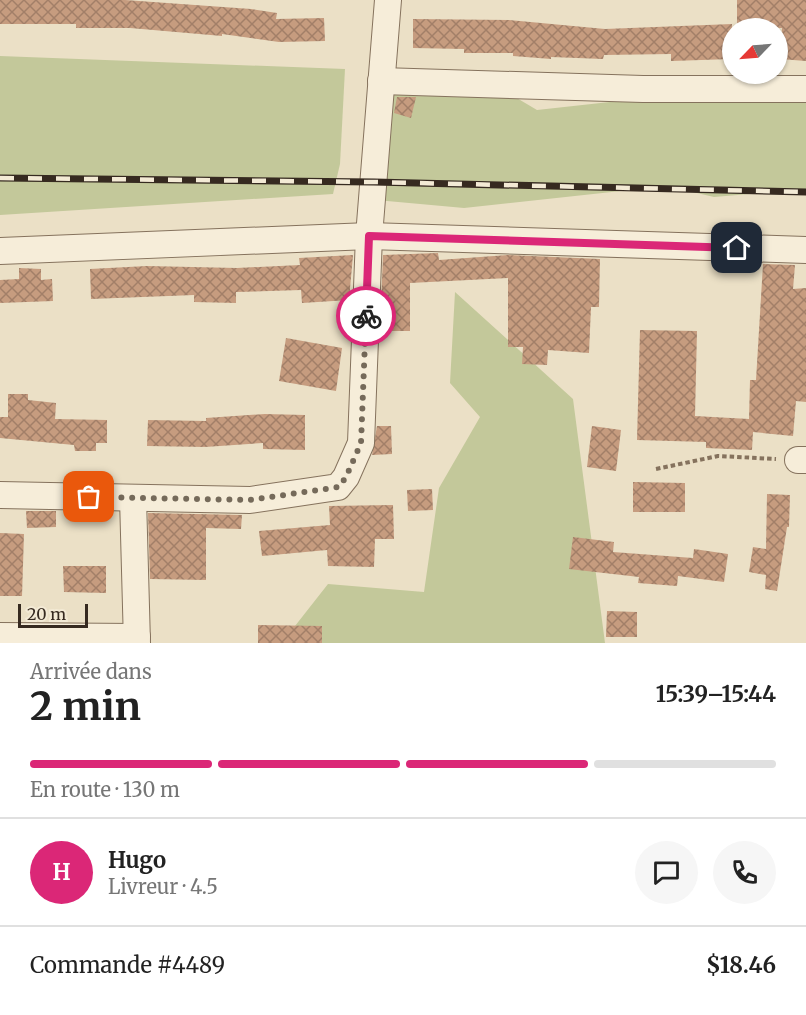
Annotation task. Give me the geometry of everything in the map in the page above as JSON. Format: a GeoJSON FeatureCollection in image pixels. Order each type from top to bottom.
{"type":"FeatureCollection","features":[{"type":"Feature","properties":{"kind":"street"},"geometry":{"type":"LineString","coordinates":[[0,495],[250,500],[339,487],[361,443],[369,236],[388,0]]}},
{"type":"Feature","properties":{"kind":"street"},"geometry":{"type":"LineString","coordinates":[[381,81],[643,89],[806,88]]}},
{"type":"Feature","properties":{"kind":"street"},"geometry":{"type":"LineString","coordinates":[[0,251],[369,236],[806,250]]}},
{"type":"Feature","properties":{"kind":"street"},"geometry":{"type":"LineString","coordinates":[[0,636],[137,640],[133,498]]}},
{"type":"Feature","properties":{"kind":"path"},"geometry":{"type":"LineString","coordinates":[[656,469],[718,456],[802,460]]}},
{"type":"Feature","properties":{"kind":"green space"},"geometry":{"type":"Polygon","coordinates":[[[0,56],[345,69],[340,164],[333,194],[0,215],[0,56]]]}},
{"type":"Feature","properties":{"kind":"green space"},"geometry":{"type":"Polygon","coordinates":[[[382,84],[515,97],[537,110],[646,98],[806,99],[806,193],[796,190],[714,197],[667,186],[464,208],[365,199],[382,84]]]}},
{"type":"Feature","properties":{"kind":"green space"},"geometry":{"type":"Polygon","coordinates":[[[455,292],[573,399],[605,643],[297,643],[295,626],[328,584],[424,592],[439,488],[480,417],[450,383],[455,292]]]}},
{"type":"Feature","properties":{"kind":"building"},"geometry":{"type":"Polygon","coordinates":[[[0,0],[125,0],[251,9],[277,13],[276,19],[324,18],[325,41],[279,42],[222,34],[222,36],[130,28],[76,28],[76,24],[0,24],[0,0]]]}},
{"type":"Feature","properties":{"kind":"building"},"geometry":{"type":"Polygon","coordinates":[[[737,0],[806,0],[806,61],[788,60],[788,18],[737,18],[737,0]]]}},
{"type":"Feature","properties":{"kind":"building"},"geometry":{"type":"Polygon","coordinates":[[[413,19],[509,20],[605,29],[722,24],[722,59],[671,61],[671,54],[604,55],[603,59],[551,57],[551,59],[513,56],[513,53],[464,53],[464,49],[413,48],[413,19]]]}},
{"type":"Feature","properties":{"kind":"building"},"geometry":{"type":"Polygon","coordinates":[[[397,97],[416,97],[411,118],[394,113],[397,97]]]}},
{"type":"Feature","properties":{"kind":"building"},"geometry":{"type":"Polygon","coordinates":[[[438,253],[439,260],[508,255],[600,259],[599,307],[591,307],[589,353],[548,350],[547,365],[522,364],[523,347],[508,347],[508,278],[410,283],[410,331],[380,331],[383,255],[438,253]]]}},
{"type":"Feature","properties":{"kind":"building"},"geometry":{"type":"Polygon","coordinates":[[[353,255],[349,300],[302,303],[301,290],[236,292],[236,303],[194,302],[194,295],[91,299],[90,269],[147,266],[237,268],[300,265],[299,258],[353,255]]]}},
{"type":"Feature","properties":{"kind":"building"},"geometry":{"type":"Polygon","coordinates":[[[763,264],[795,265],[793,289],[806,288],[806,402],[796,401],[793,436],[753,432],[752,450],[706,448],[706,442],[637,440],[640,330],[697,331],[695,416],[749,419],[750,380],[756,380],[763,264]]]}},
{"type":"Feature","properties":{"kind":"building"},"geometry":{"type":"Polygon","coordinates":[[[19,268],[41,269],[41,280],[52,279],[53,301],[0,303],[0,280],[19,279],[19,268]]]}},
{"type":"Feature","properties":{"kind":"building"},"geometry":{"type":"Polygon","coordinates":[[[286,338],[342,348],[336,391],[279,381],[286,338]]]}},
{"type":"Feature","properties":{"kind":"building"},"geometry":{"type":"Polygon","coordinates":[[[8,394],[28,394],[28,400],[56,403],[55,419],[107,420],[107,443],[96,443],[96,451],[75,451],[74,445],[0,438],[0,417],[8,417],[8,394]]]}},
{"type":"Feature","properties":{"kind":"building"},"geometry":{"type":"Polygon","coordinates":[[[265,414],[305,415],[305,450],[263,449],[263,443],[205,447],[147,446],[148,420],[206,421],[206,418],[265,414]]]}},
{"type":"Feature","properties":{"kind":"building"},"geometry":{"type":"Polygon","coordinates":[[[377,426],[391,426],[392,454],[372,455],[377,426]]]}},
{"type":"Feature","properties":{"kind":"building"},"geometry":{"type":"Polygon","coordinates":[[[592,426],[621,430],[616,471],[587,467],[592,426]]]}},
{"type":"Feature","properties":{"kind":"building"},"geometry":{"type":"Polygon","coordinates":[[[633,482],[685,483],[685,512],[633,512],[633,482]]]}},
{"type":"Feature","properties":{"kind":"building"},"geometry":{"type":"Polygon","coordinates":[[[432,489],[433,510],[408,511],[407,490],[432,489]]]}},
{"type":"Feature","properties":{"kind":"building"},"geometry":{"type":"Polygon","coordinates":[[[767,494],[790,495],[789,527],[787,527],[777,591],[765,589],[766,575],[749,572],[753,547],[766,549],[767,494]]]}},
{"type":"Feature","properties":{"kind":"building"},"geometry":{"type":"Polygon","coordinates":[[[393,505],[394,539],[375,539],[374,567],[328,566],[327,550],[262,556],[259,531],[330,525],[329,506],[393,505]]]}},
{"type":"Feature","properties":{"kind":"building"},"geometry":{"type":"Polygon","coordinates":[[[26,511],[56,511],[56,527],[27,528],[26,511]]]}},
{"type":"Feature","properties":{"kind":"building"},"geometry":{"type":"Polygon","coordinates":[[[148,513],[242,515],[241,529],[206,528],[206,580],[150,579],[148,513]]]}},
{"type":"Feature","properties":{"kind":"building"},"geometry":{"type":"Polygon","coordinates":[[[0,533],[24,534],[22,596],[0,596],[0,533]]]}},
{"type":"Feature","properties":{"kind":"building"},"geometry":{"type":"Polygon","coordinates":[[[573,537],[614,542],[613,552],[693,558],[694,549],[728,554],[724,582],[678,576],[677,586],[638,583],[639,577],[569,569],[573,537]]]}},
{"type":"Feature","properties":{"kind":"building"},"geometry":{"type":"Polygon","coordinates":[[[63,566],[106,566],[106,593],[64,592],[63,566]]]}},
{"type":"Feature","properties":{"kind":"building"},"geometry":{"type":"Polygon","coordinates":[[[607,611],[637,612],[637,637],[606,637],[607,611]]]}},
{"type":"Feature","properties":{"kind":"building"},"geometry":{"type":"Polygon","coordinates":[[[258,625],[322,626],[322,643],[258,643],[258,625]]]}},
{"type":"Feature","properties":{"kind":"railway"},"geometry":{"type":"LineString","coordinates":[[0,178],[374,182],[806,192]]}},
{"type":"Feature","properties":{"kind":"way so far"},"geometry":{"type":"LineString","coordinates":[[89,497],[250,500],[339,487],[361,443],[366,316]]}},
{"type":"Feature","properties":{"kind":"route"},"geometry":{"type":"LineString","coordinates":[[366,316],[369,236],[737,248]]}}]}
